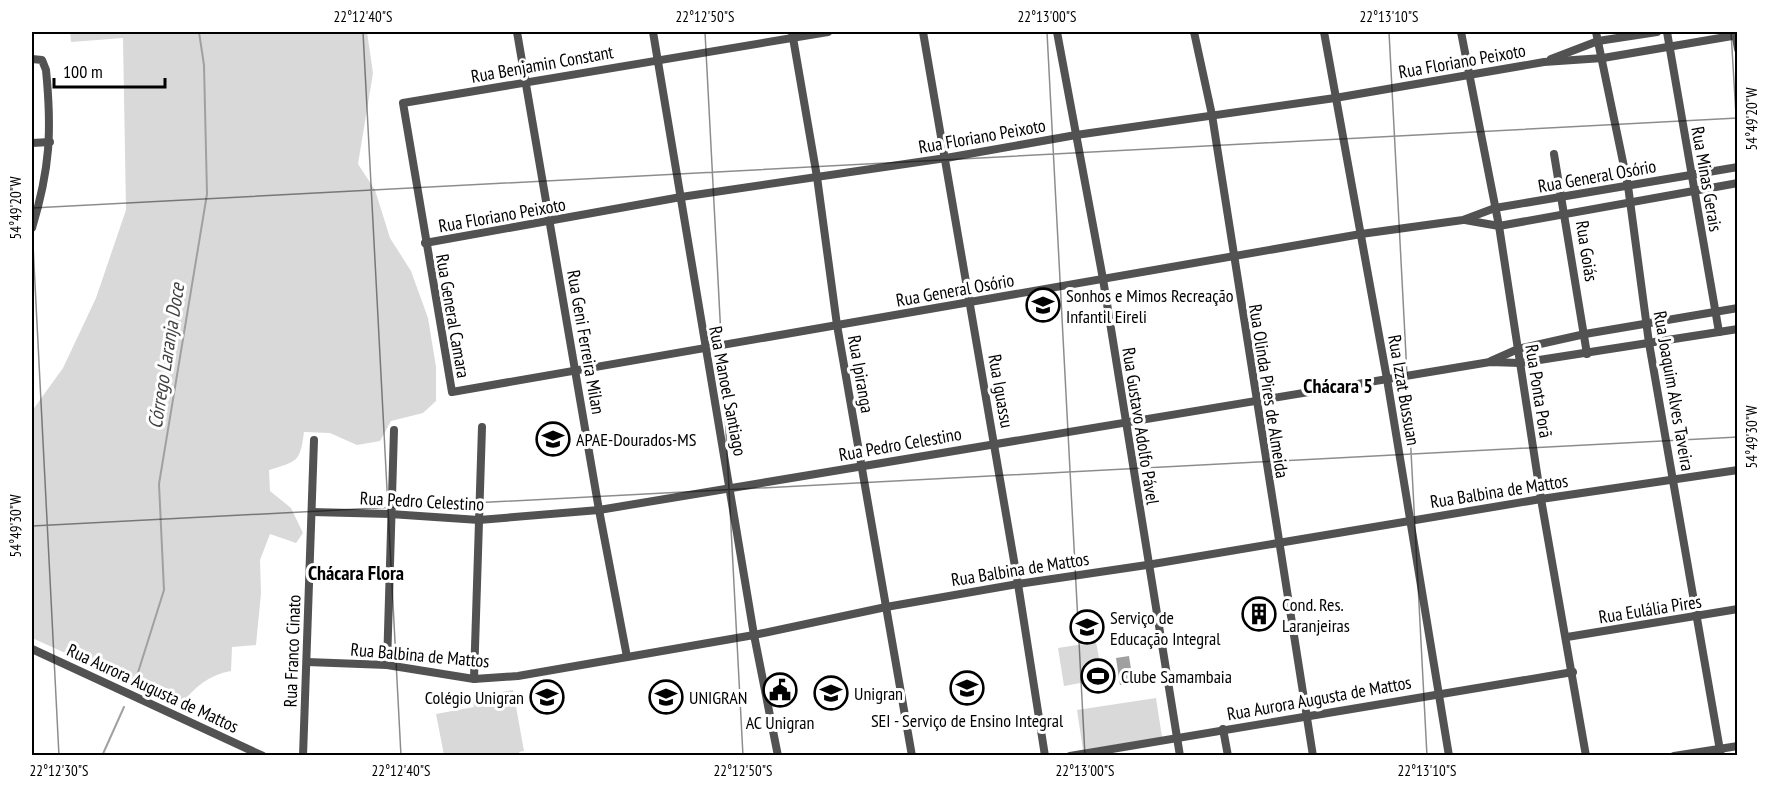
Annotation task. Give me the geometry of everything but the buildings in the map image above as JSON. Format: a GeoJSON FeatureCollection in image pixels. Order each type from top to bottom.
{"type":"FeatureCollection","features":[{"type":"Feature","properties":{"kind":"street","name":"Rua Geni Ferreira Milan"},"geometry":{"type":"LineString","coordinates":[[517,32],[599,510],[627,657]]}},
{"type":"Feature","properties":{"kind":"street","name":"Rua Manoel Santiago"},"geometry":{"type":"LineString","coordinates":[[653,32],[754,635],[778,756]]}},
{"type":"Feature","properties":{"kind":"street","name":"Rua Benjamin Constant"},"geometry":{"type":"LineString","coordinates":[[403,103],[526,84],[792,35],[828,32]]}},
{"type":"Feature","properties":{"kind":"street","name":"Rua Iguassu"},"geometry":{"type":"LineString","coordinates":[[923,32],[971,302],[1045,756]]}},
{"type":"Feature","properties":{"kind":"street","name":"Rua Gustavo Adolfo Pável"},"geometry":{"type":"LineString","coordinates":[[1057,32],[1102,279],[1147,566],[1180,756]]}},
{"type":"Feature","properties":{"kind":"street","name":"Rua Olinda Pires de Almeida"},"geometry":{"type":"LineString","coordinates":[[1194,32],[1212,115],[1232,257],[1313,756]]}},
{"type":"Feature","properties":{"kind":"street","name":"Rua Izzat Bussuan"},"geometry":{"type":"LineString","coordinates":[[1324,32],[1388,379],[1449,756]]}},
{"type":"Feature","properties":{"kind":"street","name":"Rua Ponta Porã"},"geometry":{"type":"LineString","coordinates":[[1461,32],[1499,226],[1541,499],[1567,637],[1586,756]]}},
{"type":"Feature","properties":{"kind":"street","name":"Rua Joaquim Alves Taveira"},"geometry":{"type":"LineString","coordinates":[[1596,32],[1628,186],[1649,343],[1720,752]]}},
{"type":"Feature","properties":{"kind":"street","name":"Rua Floriano Peixoto"},"geometry":{"type":"LineString","coordinates":[[1544,62],[1598,41],[1657,32]]}},
{"type":"Feature","properties":{"kind":"street","name":"Rua Minas Gerais"},"geometry":{"type":"LineString","coordinates":[[1667,32],[1719,332]]}},
{"type":"Feature","properties":{"kind":"street","name":"Rua Floriano Peixoto"},"geometry":{"type":"LineString","coordinates":[[424,243],[681,197],[946,158],[1076,135],[1335,98],[1544,62],[1603,58],[1736,34]]}},
{"type":"Feature","properties":{"kind":"street"},"geometry":{"type":"LineString","coordinates":[[1736,34],[1737,48]]}},
{"type":"Feature","properties":{"kind":"street","name":"Rua Ipiranga"},"geometry":{"type":"LineString","coordinates":[[792,35],[817,177],[837,326],[912,756]]}},
{"type":"Feature","properties":{"kind":"street"},"geometry":{"type":"LineString","coordinates":[[32,59],[42,60],[47,81],[50,142],[44,184],[32,227]]}},
{"type":"Feature","properties":{"kind":"street","name":"Rua General Camara"},"geometry":{"type":"LineString","coordinates":[[403,103],[424,243],[452,392]]}},
{"type":"Feature","properties":{"kind":"street"},"geometry":{"type":"LineString","coordinates":[[32,143],[50,142]]}},
{"type":"Feature","properties":{"kind":"street","name":"Rua Goiás"},"geometry":{"type":"LineString","coordinates":[[1554,154],[1587,354]]}},
{"type":"Feature","properties":{"kind":"street","name":"Rua General Osório"},"geometry":{"type":"LineString","coordinates":[[452,392],[1361,234],[1463,220],[1495,208],[1737,167]]}},
{"type":"Feature","properties":{"kind":"street","name":"Rua General Osório"},"geometry":{"type":"LineString","coordinates":[[1463,220],[1499,226],[1737,183]]}},
{"type":"Feature","properties":{"kind":"street","name":"Rua Pedro Celestino"},"geometry":{"type":"LineString","coordinates":[[1490,362],[1518,349],[1585,334],[1737,308]]}},
{"type":"Feature","properties":{"kind":"street","name":"Rua Pedro Celestino"},"geometry":{"type":"LineString","coordinates":[[312,512],[479,520],[599,510],[994,442],[1490,362],[1520,363],[1737,329]]}},
{"type":"Feature","properties":{"kind":"street"},"geometry":{"type":"LineString","coordinates":[[474,679],[482,427]]}},
{"type":"Feature","properties":{"kind":"street"},"geometry":{"type":"LineString","coordinates":[[387,665],[394,430]]}},
{"type":"Feature","properties":{"kind":"street","name":"Rua Franco Cinato"},"geometry":{"type":"LineString","coordinates":[[303,756],[314,440]]}},
{"type":"Feature","properties":{"kind":"street","name":"Rua Balbina de Mattos"},"geometry":{"type":"LineString","coordinates":[[307,662],[387,665],[474,679],[518,676],[754,635],[886,607],[1018,584],[1147,566],[1541,499],[1737,470]]}},
{"type":"Feature","properties":{"kind":"street","name":"Rua Eulália Pires"},"geometry":{"type":"LineString","coordinates":[[1567,637],[1737,609]]}},
{"type":"Feature","properties":{"kind":"street","name":"Rua Aurora Augusta de Mattos"},"geometry":{"type":"LineString","coordinates":[[32,649],[263,756]]}},
{"type":"Feature","properties":{"kind":"street","name":"Rua Aurora Augusta de Mattos"},"geometry":{"type":"LineString","coordinates":[[1070,756],[1573,672]]}},
{"type":"Feature","properties":{"kind":"street"},"geometry":{"type":"LineString","coordinates":[[1223,729],[1228,756]]}},
{"type":"Feature","properties":{"kind":"street"},"geometry":{"type":"LineString","coordinates":[[1674,756],[1720,752],[1737,746]]}},
{"type":"Feature","properties":{"kind":"shaded area"},"geometry":{"type":"Polygon","coordinates":[[[70,32],[367,32],[373,73],[358,164],[375,190],[390,238],[411,271],[428,318],[436,367],[436,401],[423,413],[391,421],[380,441],[357,445],[330,433],[304,432],[301,449],[296,459],[269,470],[270,491],[291,508],[303,533],[296,543],[270,534],[260,560],[261,593],[256,645],[232,647],[231,671],[216,675],[203,683],[181,705],[32,638],[32,411],[63,368],[96,298],[126,210],[123,38],[71,42],[70,32]]]}},
{"type":"Feature","properties":{"kind":"shaded area"},"geometry":{"type":"Polygon","coordinates":[[[1096,642],[1103,679],[1064,686],[1058,648],[1096,642]]]}},
{"type":"Feature","properties":{"kind":"shaded area"},"geometry":{"type":"Polygon","coordinates":[[[1129,656],[1133,682],[1120,685],[1116,658],[1129,656]]]}},
{"type":"Feature","properties":{"kind":"shaded area"},"geometry":{"type":"Polygon","coordinates":[[[513,690],[524,751],[519,752],[520,755],[444,755],[436,714],[474,707],[472,697],[513,690]]]}},
{"type":"Feature","properties":{"kind":"shaded area"},"geometry":{"type":"Polygon","coordinates":[[[1156,698],[1162,737],[1083,750],[1077,710],[1156,698]]]}},
{"type":"Feature","properties":{"kind":"waterway","name":"Córrego Laranja Doce"},"geometry":{"type":"LineString","coordinates":[[135,682],[164,590],[159,484],[207,194],[204,65],[199,32]]}},
{"type":"Feature","properties":{"kind":"waterway","name":"Córrego Laranja Doce"},"geometry":{"type":"LineString","coordinates":[[102,756],[124,707]]}},
{"type":"Feature","properties":{"kind":"place","name":"Sonhos e Mimos Recreação Infantil Eireli"},"geometry":{"type":"Point","coordinates":[1043,305]}},
{"type":"Feature","properties":{"kind":"place","name":"APAE-Dourados-MS"},"geometry":{"type":"Point","coordinates":[553,439]}},
{"type":"Feature","properties":{"kind":"place","name":"Cond. Res. Laranjeiras"},"geometry":{"type":"Point","coordinates":[1259,614]}},
{"type":"Feature","properties":{"kind":"place","name":"Serviço de Educação Integral"},"geometry":{"type":"Point","coordinates":[1087,627]}},
{"type":"Feature","properties":{"kind":"place","name":"Clube Samambaia"},"geometry":{"type":"Point","coordinates":[1098,676]}},
{"type":"Feature","properties":{"kind":"place","name":"SEI - Serviço de Ensino Integral"},"geometry":{"type":"Point","coordinates":[967,688]}},
{"type":"Feature","properties":{"kind":"place","name":"AC Unigran"},"geometry":{"type":"Point","coordinates":[780,690]}},
{"type":"Feature","properties":{"kind":"place","name":"Unigran"},"geometry":{"type":"Point","coordinates":[831,693]}},
{"type":"Feature","properties":{"kind":"place","name":"Colégio Unigran"},"geometry":{"type":"Point","coordinates":[547,697]}},
{"type":"Feature","properties":{"kind":"place","name":"UNIGRAN"},"geometry":{"type":"Point","coordinates":[666,697]}},
{"type":"Feature","properties":{"kind":"district","name":"Chácara 5"},"geometry":{"type":"Point","coordinates":[1338,386]}},
{"type":"Feature","properties":{"kind":"district","name":"Chácara Flora"},"geometry":{"type":"Point","coordinates":[356,573]}}]}
